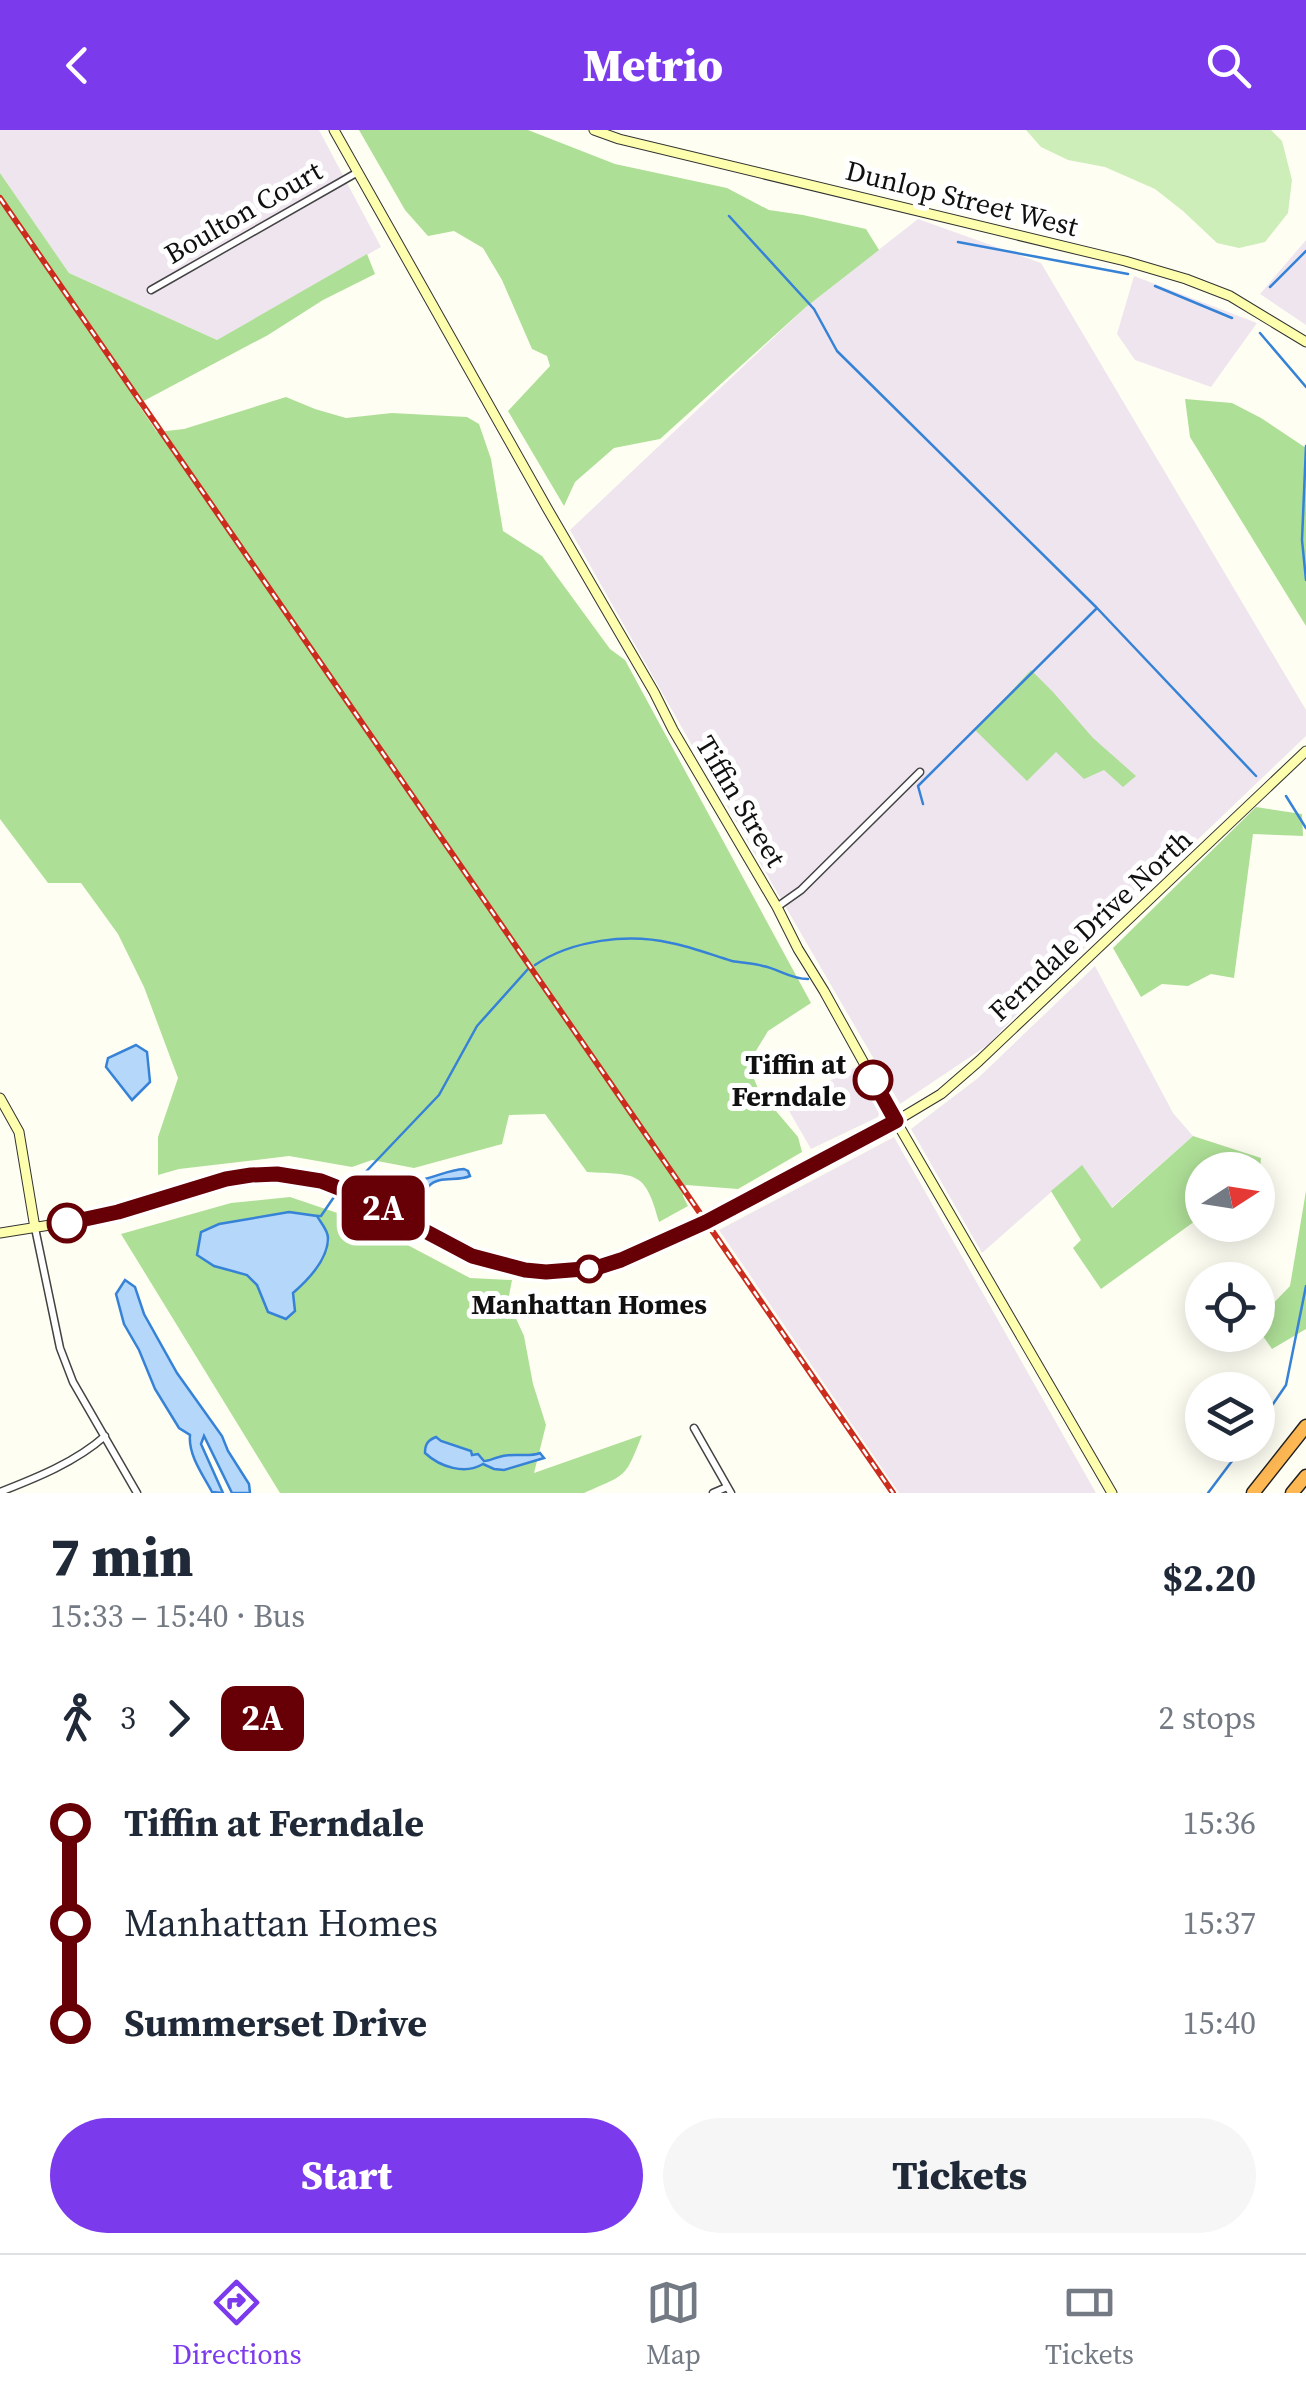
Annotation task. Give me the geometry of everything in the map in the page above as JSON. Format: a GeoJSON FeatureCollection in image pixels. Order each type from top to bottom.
{"type":"FeatureCollection","features":[{"type":"Feature","properties":{"kind":"highway"},"geometry":{"type":"LineString","coordinates":[[1254,1493],[1306,1426]]}},
{"type":"Feature","properties":{"kind":"highway"},"geometry":{"type":"LineString","coordinates":[[1292,1493],[1306,1476]]}},
{"type":"Feature","properties":{"kind":"main road","name":"Tiffin Street"},"geometry":{"type":"LineString","coordinates":[[334,130],[896,1121],[1112,1493]]}},
{"type":"Feature","properties":{"kind":"main road","name":"Dunlop Street West"},"geometry":{"type":"LineString","coordinates":[[594,130],[1148,267],[1230,296],[1306,342]]}},
{"type":"Feature","properties":{"kind":"main road","name":"Ferndale Drive North"},"geometry":{"type":"LineString","coordinates":[[0,1233],[118,1212],[226,1179],[277,1174],[321,1181],[359,1196],[472,1256],[525,1270],[596,1268],[621,1260],[706,1222],[941,1094],[1306,751]]}},
{"type":"Feature","properties":{"kind":"main road"},"geometry":{"type":"LineString","coordinates":[[0,1098],[18,1132],[34,1228]]}},
{"type":"Feature","properties":{"kind":"street","name":"Boulton Court"},"geometry":{"type":"LineString","coordinates":[[151,290],[358,172]]}},
{"type":"Feature","properties":{"kind":"street"},"geometry":{"type":"LineString","coordinates":[[778,907],[920,772]]}},
{"type":"Feature","properties":{"kind":"street"},"geometry":{"type":"LineString","coordinates":[[34,1228],[60,1348],[74,1382],[137,1493]]}},
{"type":"Feature","properties":{"kind":"street"},"geometry":{"type":"LineString","coordinates":[[694,1428],[729,1490],[714,1493]]}},
{"type":"Feature","properties":{"kind":"street"},"geometry":{"type":"LineString","coordinates":[[0,1492],[37,1477],[94,1446],[104,1436]]}},
{"type":"Feature","properties":{"kind":"shaded area"},"geometry":{"type":"Polygon","coordinates":[[[0,130],[319,130],[381,247],[217,340],[69,273],[0,173],[0,130]]]}},
{"type":"Feature","properties":{"kind":"shaded area"},"geometry":{"type":"Polygon","coordinates":[[[918,219],[1041,263],[1306,710],[1306,736],[988,1045],[900,1104],[570,530],[806,307],[918,219]]]}},
{"type":"Feature","properties":{"kind":"shaded area"},"geometry":{"type":"Polygon","coordinates":[[[1306,240],[1306,325],[1260,294],[1306,240]]]}},
{"type":"Feature","properties":{"kind":"shaded area"},"geometry":{"type":"Polygon","coordinates":[[[1134,276],[1257,323],[1211,387],[1135,360],[1117,334],[1134,276]]]}},
{"type":"Feature","properties":{"kind":"shaded area"},"geometry":{"type":"Polygon","coordinates":[[[1095,966],[1173,1113],[1193,1136],[1111,1208],[1081,1166],[982,1253],[911,1129],[978,1078],[1095,966]]]}},
{"type":"Feature","properties":{"kind":"shaded area"},"geometry":{"type":"Polygon","coordinates":[[[858,1066],[881,1109],[878,1117],[811,1149],[785,1104],[858,1066]]]}},
{"type":"Feature","properties":{"kind":"shaded area"},"geometry":{"type":"Polygon","coordinates":[[[894,1137],[1096,1493],[899,1493],[719,1230],[894,1137]]]}},
{"type":"Feature","properties":{"kind":"green space"},"geometry":{"type":"Polygon","coordinates":[[[359,130],[528,130],[615,164],[727,188],[769,210],[866,229],[879,250],[806,307],[660,439],[614,448],[575,482],[564,506],[508,411],[550,366],[547,356],[532,349],[502,280],[483,248],[454,231],[428,236],[405,210],[359,130]]]}},
{"type":"Feature","properties":{"kind":"green space"},"geometry":{"type":"Polygon","coordinates":[[[1026,130],[1271,130],[1282,141],[1292,180],[1288,213],[1265,242],[1239,248],[1217,243],[1155,189],[1105,167],[1068,160],[1041,147],[1026,130]]]}},
{"type":"Feature","properties":{"kind":"green space"},"geometry":{"type":"Polygon","coordinates":[[[0,173],[69,273],[217,340],[367,254],[375,274],[138,404],[157,432],[184,429],[286,397],[346,418],[392,413],[467,417],[479,424],[491,459],[503,531],[542,556],[610,649],[625,660],[811,1003],[768,1031],[748,1064],[759,1091],[798,1137],[802,1152],[738,1189],[686,1185],[683,1196],[688,1206],[659,1222],[643,1184],[628,1175],[587,1172],[545,1114],[509,1115],[502,1144],[414,1168],[372,1160],[352,1167],[289,1156],[158,1175],[158,1137],[178,1078],[144,987],[118,934],[81,883],[48,883],[0,819],[0,173]]]}},
{"type":"Feature","properties":{"kind":"green space"},"geometry":{"type":"Polygon","coordinates":[[[1185,399],[1232,403],[1306,448],[1306,626],[1190,437],[1185,399]]]}},
{"type":"Feature","properties":{"kind":"green space"},"geometry":{"type":"Polygon","coordinates":[[[1031,670],[1093,738],[1136,776],[1123,787],[1104,770],[1084,779],[1056,752],[1027,781],[975,730],[1031,670]]]}},
{"type":"Feature","properties":{"kind":"green space"},"geometry":{"type":"Polygon","coordinates":[[[1256,807],[1302,814],[1303,836],[1253,834],[1234,978],[1211,974],[1188,986],[1162,984],[1141,997],[1113,948],[1256,807]]]}},
{"type":"Feature","properties":{"kind":"green space"},"geometry":{"type":"Polygon","coordinates":[[[1193,1136],[1242,1152],[1185,1152],[1185,1228],[1101,1289],[1073,1248],[1081,1240],[1051,1191],[1082,1165],[1112,1208],[1193,1136]]]}},
{"type":"Feature","properties":{"kind":"green space"},"geometry":{"type":"Polygon","coordinates":[[[1306,1191],[1306,1329],[1275,1347],[1275,1301],[1290,1286],[1306,1191]]]}},
{"type":"Feature","properties":{"kind":"green space"},"geometry":{"type":"Polygon","coordinates":[[[290,1197],[364,1222],[470,1278],[512,1280],[508,1301],[524,1336],[546,1425],[534,1473],[642,1435],[628,1468],[617,1478],[584,1493],[280,1493],[121,1234],[231,1203],[290,1197]]]}},
{"type":"Feature","properties":{"kind":"water"},"geometry":{"type":"Polygon","coordinates":[[[136,1045],[147,1052],[150,1082],[132,1100],[106,1067],[108,1058],[136,1045]]]}},
{"type":"Feature","properties":{"kind":"water"},"geometry":{"type":"Polygon","coordinates":[[[464,1169],[470,1176],[433,1183],[420,1201],[390,1185],[397,1178],[419,1180],[464,1169]]]}},
{"type":"Feature","properties":{"kind":"water"},"geometry":{"type":"Polygon","coordinates":[[[289,1212],[317,1216],[328,1238],[321,1262],[293,1293],[295,1311],[286,1319],[268,1312],[257,1285],[247,1275],[214,1266],[197,1255],[201,1232],[219,1224],[289,1212]]]}},
{"type":"Feature","properties":{"kind":"water"},"geometry":{"type":"Polygon","coordinates":[[[125,1280],[135,1287],[144,1314],[177,1373],[222,1436],[249,1484],[250,1493],[232,1493],[204,1436],[201,1444],[223,1493],[212,1492],[194,1457],[190,1435],[179,1428],[155,1389],[124,1324],[116,1294],[125,1280]]]}},
{"type":"Feature","properties":{"kind":"water"},"geometry":{"type":"Polygon","coordinates":[[[436,1437],[471,1451],[472,1455],[478,1454],[484,1461],[540,1453],[544,1458],[504,1470],[483,1464],[453,1468],[425,1453],[428,1443],[436,1437]]]}},
{"type":"Feature","properties":{"kind":"waterway"},"geometry":{"type":"LineString","coordinates":[[729,216],[814,309],[837,351],[1097,608],[1256,776]]}},
{"type":"Feature","properties":{"kind":"waterway"},"geometry":{"type":"LineString","coordinates":[[958,242],[1128,274]]}},
{"type":"Feature","properties":{"kind":"waterway"},"geometry":{"type":"LineString","coordinates":[[1270,287],[1306,251]]}},
{"type":"Feature","properties":{"kind":"waterway"},"geometry":{"type":"LineString","coordinates":[[1155,286],[1232,318]]}},
{"type":"Feature","properties":{"kind":"waterway"},"geometry":{"type":"LineString","coordinates":[[1260,333],[1306,387]]}},
{"type":"Feature","properties":{"kind":"waterway"},"geometry":{"type":"LineString","coordinates":[[1306,446],[1302,540],[1306,580]]}},
{"type":"Feature","properties":{"kind":"waterway"},"geometry":{"type":"LineString","coordinates":[[923,804],[918,786],[1096,609]]}},
{"type":"Feature","properties":{"kind":"waterway"},"geometry":{"type":"LineString","coordinates":[[1286,796],[1306,828]]}},
{"type":"Feature","properties":{"kind":"waterway"},"geometry":{"type":"LineString","coordinates":[[535,965],[583,944],[637,939],[679,945],[808,979]]}},
{"type":"Feature","properties":{"kind":"waterway"},"geometry":{"type":"LineString","coordinates":[[358,1180],[439,1095],[477,1026],[528,969]]}},
{"type":"Feature","properties":{"kind":"waterway"},"geometry":{"type":"LineString","coordinates":[[317,1216],[321,1216],[336,1194]]}},
{"type":"Feature","properties":{"kind":"waterway"},"geometry":{"type":"LineString","coordinates":[[1275,1401],[1286,1385],[1306,1286]]}},
{"type":"Feature","properties":{"kind":"waterway"},"geometry":{"type":"LineString","coordinates":[[1208,1493],[1231,1462]]}},
{"type":"Feature","properties":{"kind":"railway"},"geometry":{"type":"LineString","coordinates":[[0,198],[893,1493]]}},
{"type":"Feature","properties":{"kind":"bus line","name":"2A"},"geometry":{"type":"LineString","coordinates":[[67,1223],[118,1212],[226,1179],[277,1174],[321,1181],[359,1196],[472,1256],[525,1270],[596,1268],[706,1222],[896,1121],[873,1080]]}},
{"type":"Feature","properties":{"kind":"place","name":"Tiffin at Ferndale"},"geometry":{"type":"Point","coordinates":[873,1080]}},
{"type":"Feature","properties":{"kind":"place","name":"Manhattan Homes"},"geometry":{"type":"Point","coordinates":[589,1269]}}]}
